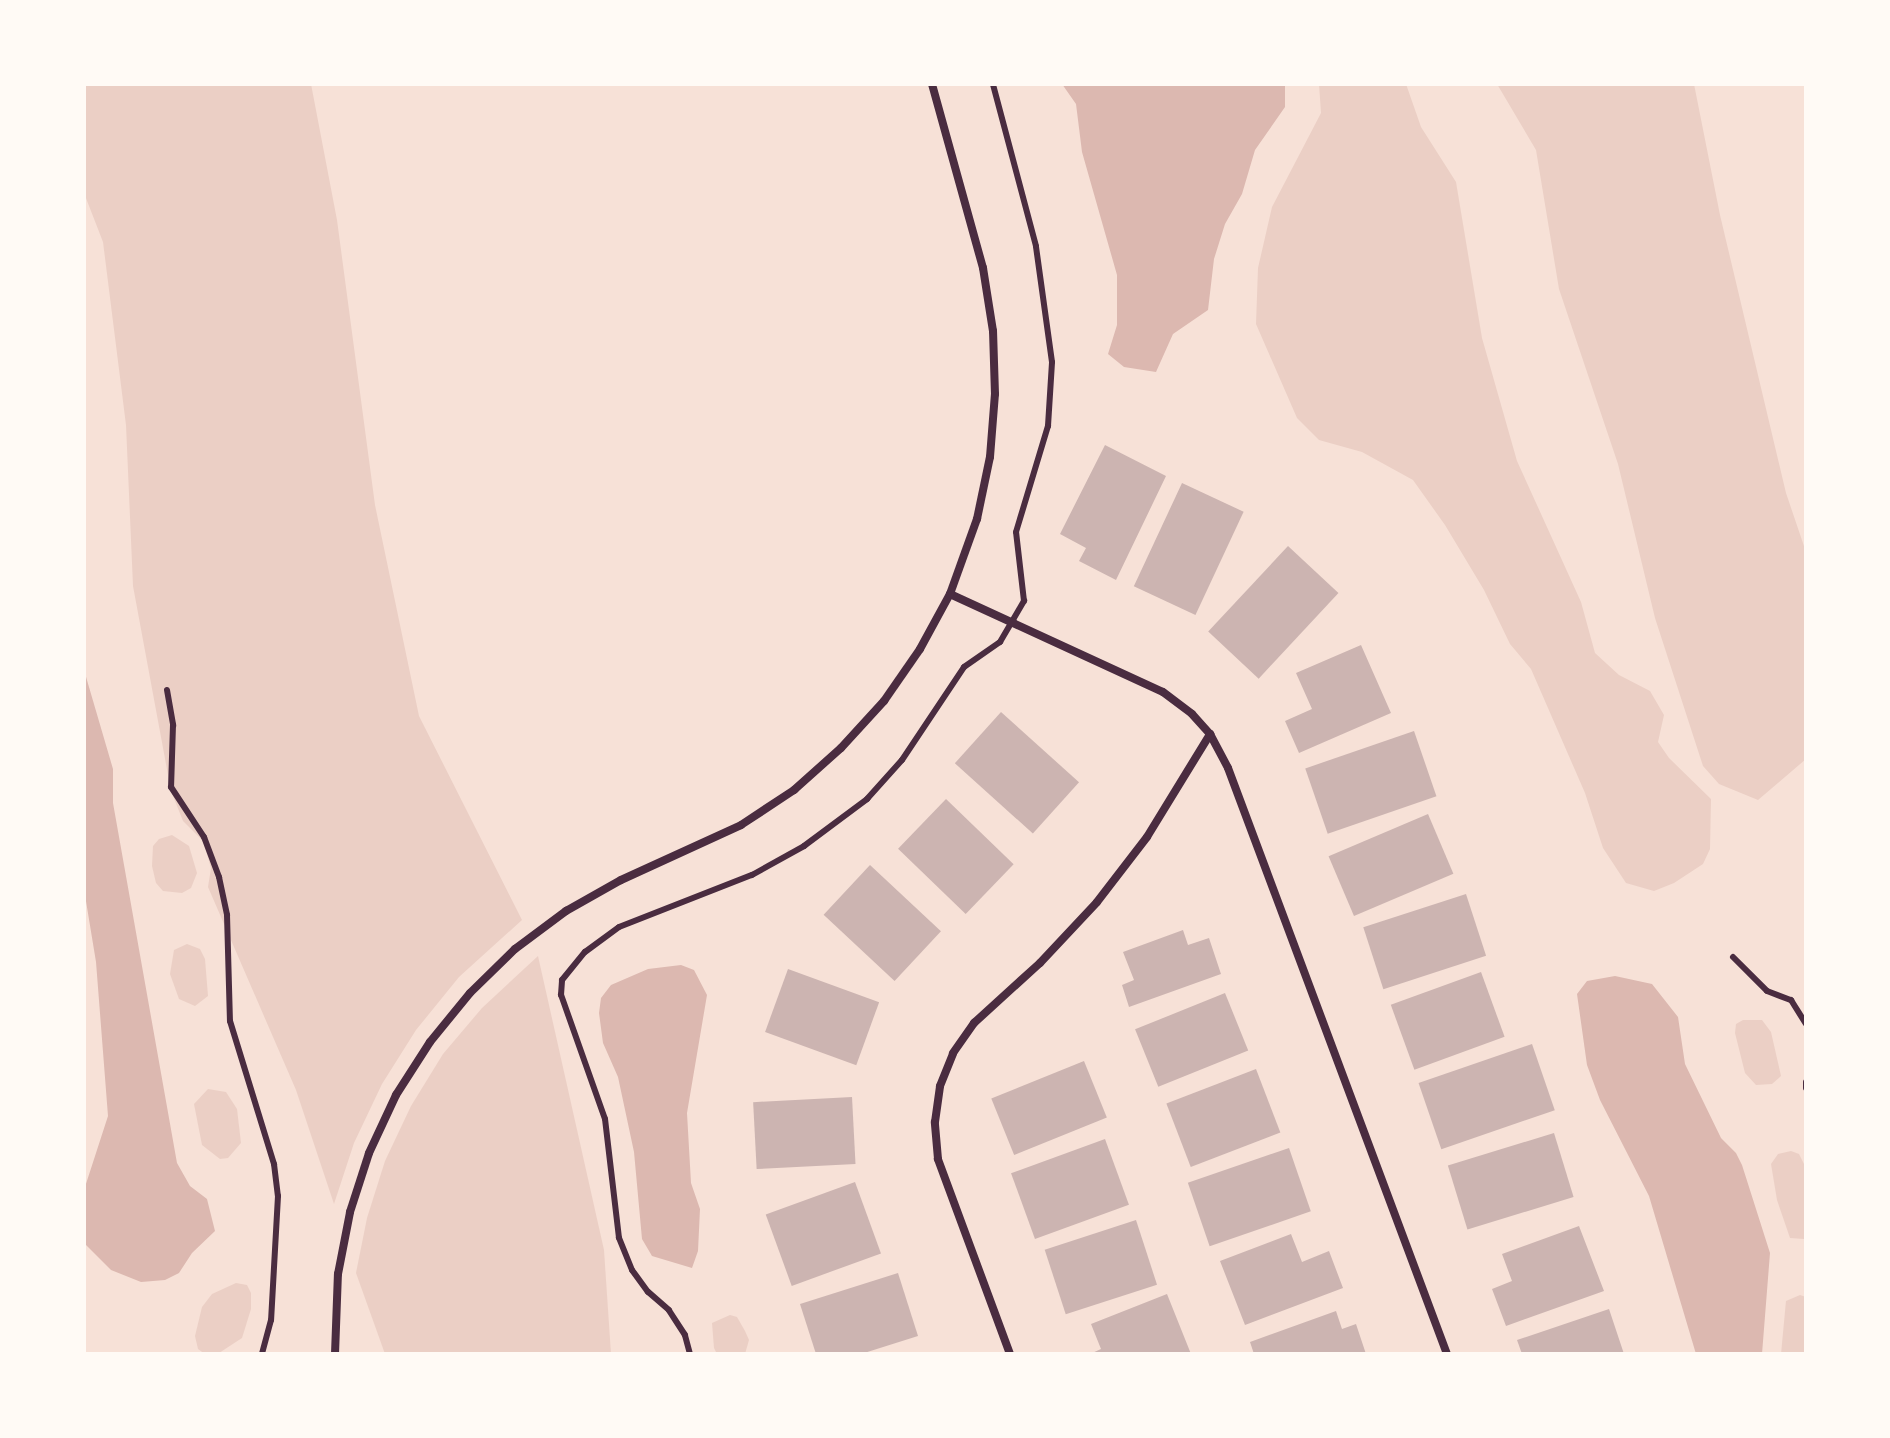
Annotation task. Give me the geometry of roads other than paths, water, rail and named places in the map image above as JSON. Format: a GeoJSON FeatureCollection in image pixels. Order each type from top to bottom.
{"type":"FeatureCollection","features":[{"type":"Feature","properties":{"kind":"street"},"geometry":{"type":"LineString","coordinates":[[335,1354],[338,1274],[350,1212],[369,1153],[396,1095],[430,1042],[470,993],[515,949],[566,911],[621,880],[741,825],[794,790],[841,748],[884,701],[920,649],[950,594],[977,519],[990,457],[995,394],[993,331],[983,268],[932,84]]}},
{"type":"Feature","properties":{"kind":"street"},"geometry":{"type":"LineString","coordinates":[[950,594],[1163,692],[1192,714],[1210,734],[1228,768],[1447,1354]]}},
{"type":"Feature","properties":{"kind":"street"},"geometry":{"type":"LineString","coordinates":[[1010,1354],[938,1159],[935,1122],[940,1086],[953,1053],[974,1023],[1040,963],[1106,891],[1147,837],[1210,734]]}},
{"type":"Feature","properties":{"kind":"lane"},"geometry":{"type":"LineString","coordinates":[[690,1354],[685,1335],[669,1310],[648,1292],[632,1270],[619,1238],[605,1119],[561,995],[562,980],[585,952],[619,927],[752,875],[804,846],[867,799],[902,760],[964,667],[1000,642],[1024,601],[1016,532],[1048,426],[1053,394],[1052,362],[1036,246],[993,84]]}},
{"type":"Feature","properties":{"kind":"lane"},"geometry":{"type":"LineString","coordinates":[[167,690],[173,725],[171,787],[204,837],[219,877],[227,915],[230,1021],[274,1164],[278,1196],[271,1320],[262,1354]]}},
{"type":"Feature","properties":{"kind":"lane"},"geometry":{"type":"LineString","coordinates":[[1733,957],[1767,991],[1791,1000],[1806,1024]]}}]}
